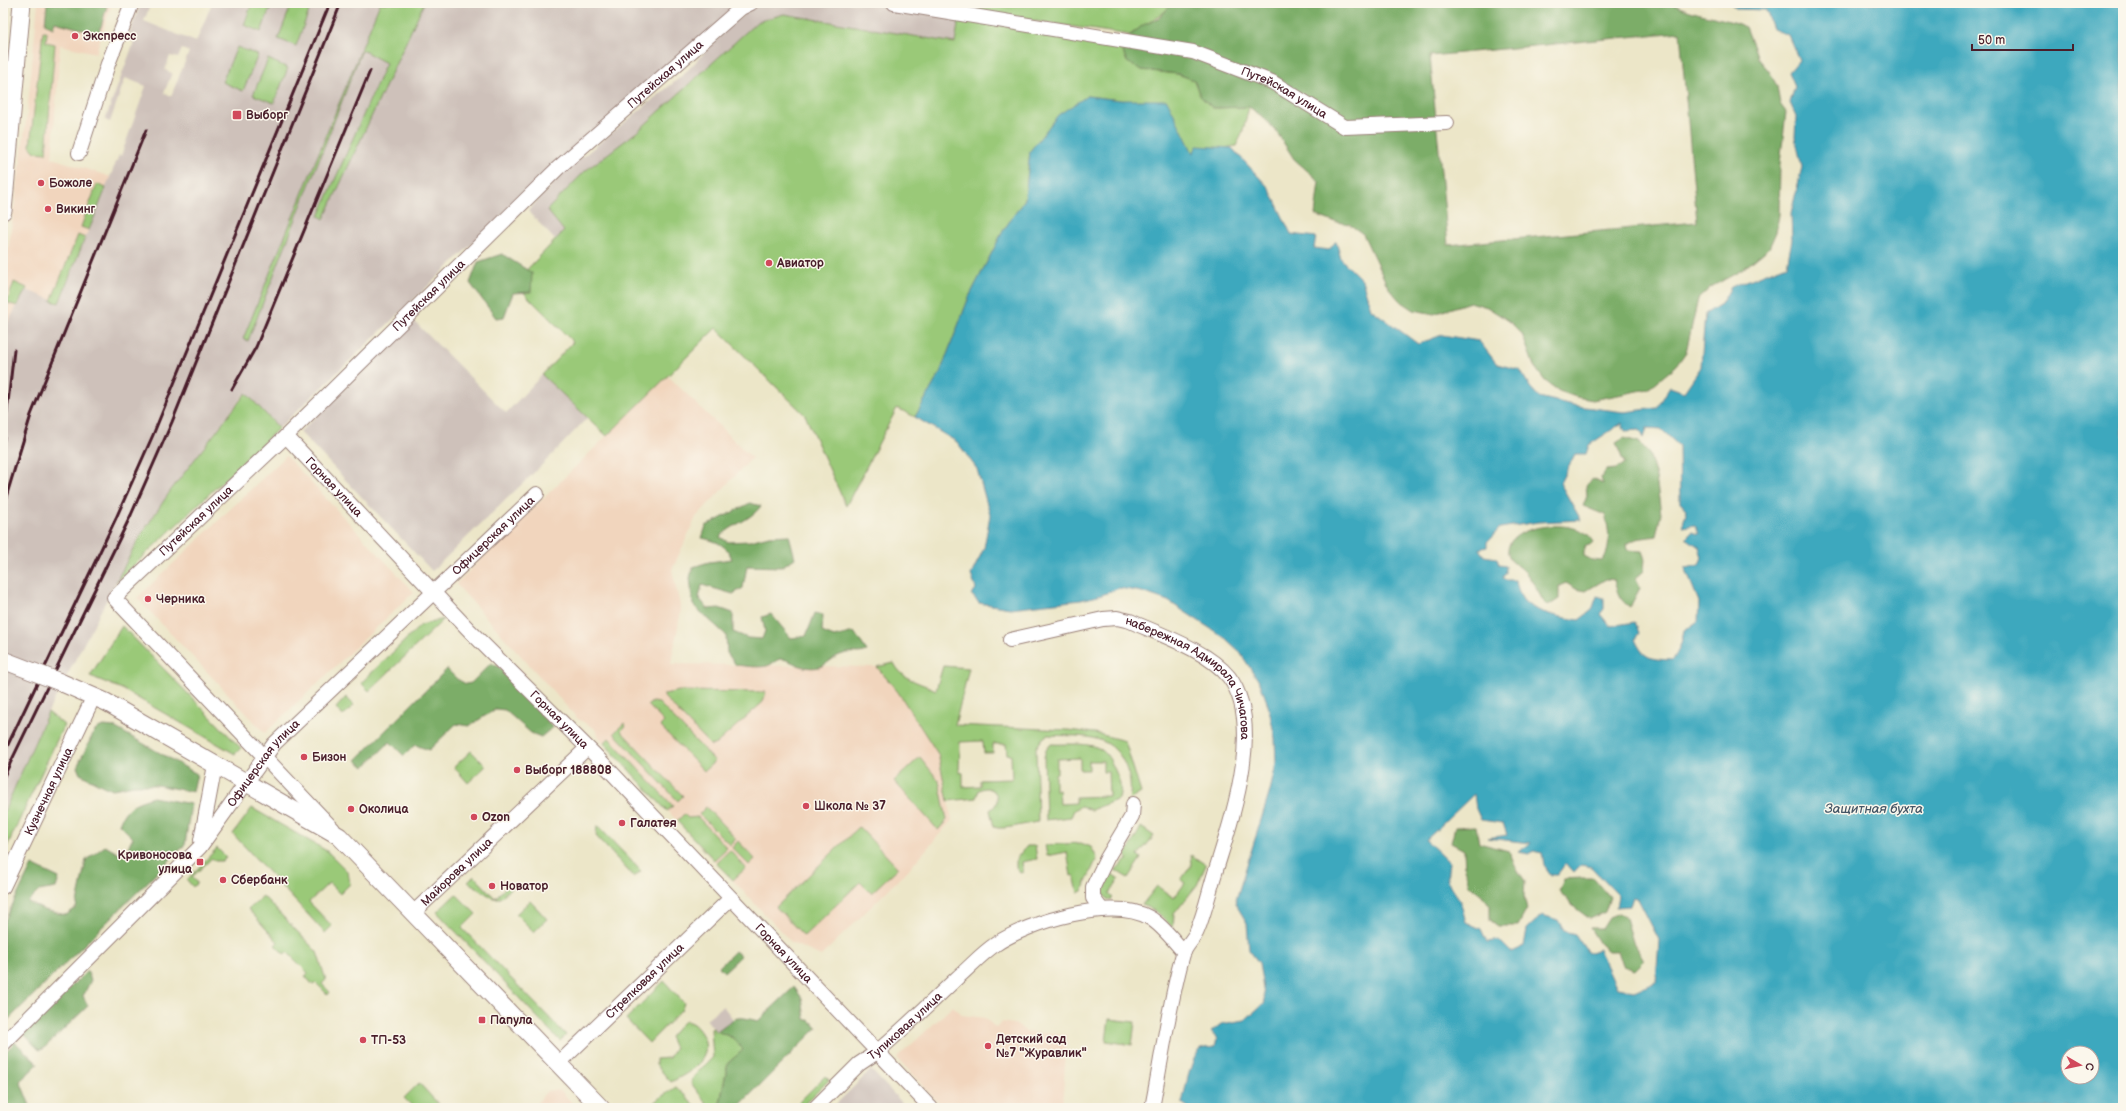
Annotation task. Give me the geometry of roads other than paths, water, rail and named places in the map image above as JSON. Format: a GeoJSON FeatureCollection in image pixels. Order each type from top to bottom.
{"type":"FeatureCollection","features":[{"type":"Feature","properties":{"kind":"main road"},"geometry":{"type":"LineString","coordinates":[[3,211],[22,3]]}},
{"type":"Feature","properties":{"kind":"main road"},"geometry":{"type":"LineString","coordinates":[[3,660],[94,696],[339,836],[601,1108]]}},
{"type":"Feature","properties":{"kind":"street"},"geometry":{"type":"LineString","coordinates":[[79,153],[108,64],[132,3]]}},
{"type":"Feature","properties":{"kind":"street","name":"Путейская улица"},"geometry":{"type":"LineString","coordinates":[[264,756],[114,598],[286,436],[558,168],[741,8],[751,3]]}},
{"type":"Feature","properties":{"kind":"street","name":"Путейская улица"},"geometry":{"type":"LineString","coordinates":[[894,3],[1193,52],[1272,82],[1345,127],[1447,123]]}},
{"type":"Feature","properties":{"kind":"street","name":"Горная улица"},"geometry":{"type":"LineString","coordinates":[[286,436],[434,592],[587,748],[931,1108]]}},
{"type":"Feature","properties":{"kind":"street","name":"Офицерская улица"},"geometry":{"type":"LineString","coordinates":[[3,1044],[200,847],[274,744],[537,494]]}},
{"type":"Feature","properties":{"kind":"street","name":"набережная Адмирала Чичагова"},"geometry":{"type":"LineString","coordinates":[[1010,640],[1103,619],[1117,618],[1130,621],[1208,659],[1228,677],[1237,691],[1245,724],[1243,767],[1224,844],[1197,931],[1184,952],[1163,1045],[1152,1108]]}},
{"type":"Feature","properties":{"kind":"street","name":"Кузнечная улица"},"geometry":{"type":"LineString","coordinates":[[3,887],[94,696]]}},
{"type":"Feature","properties":{"kind":"street","name":"Майорова улица"},"geometry":{"type":"LineString","coordinates":[[413,913],[587,748]]}},
{"type":"Feature","properties":{"kind":"street"},"geometry":{"type":"LineString","coordinates":[[264,756],[339,836]]}},
{"type":"Feature","properties":{"kind":"street"},"geometry":{"type":"LineString","coordinates":[[200,847],[215,765]]}},
{"type":"Feature","properties":{"kind":"street"},"geometry":{"type":"LineString","coordinates":[[1102,910],[1093,898],[1093,887],[1107,858],[1132,816],[1134,804]]}},
{"type":"Feature","properties":{"kind":"street","name":"Стрелковая улица"},"geometry":{"type":"LineString","coordinates":[[558,1064],[731,898]]}},
{"type":"Feature","properties":{"kind":"street","name":"Тупиковая улица"},"geometry":{"type":"LineString","coordinates":[[814,1108],[859,1064],[877,1052],[995,944],[1047,921],[1079,913],[1102,910],[1136,912],[1150,918],[1163,929],[1184,952]]}},
{"type":"Feature","properties":{"kind":"water","name":"Защитная бухта"},"geometry":{"type":"Polygon","coordinates":[[[1730,3],[2123,3],[2123,1108],[1189,1108],[1182,1103],[1189,1073],[1198,1052],[1204,1048],[1215,1047],[1217,1039],[1211,1032],[1221,1024],[1245,1020],[1265,1002],[1259,963],[1249,950],[1247,923],[1235,903],[1270,791],[1276,764],[1275,738],[1268,705],[1260,683],[1239,651],[1225,638],[1168,601],[1142,592],[1119,588],[1102,595],[1081,600],[1010,608],[979,603],[971,594],[976,589],[971,575],[984,548],[990,515],[977,469],[957,442],[915,417],[940,373],[969,297],[1003,231],[1025,199],[1030,151],[1058,115],[1087,96],[1120,100],[1167,100],[1193,153],[1197,146],[1232,148],[1269,188],[1291,234],[1316,237],[1314,248],[1329,250],[1336,241],[1341,259],[1362,280],[1371,309],[1418,344],[1442,335],[1479,341],[1497,364],[1520,370],[1530,387],[1539,397],[1577,406],[1624,412],[1657,408],[1670,387],[1684,392],[1701,367],[1705,314],[1721,304],[1731,287],[1787,265],[1792,240],[1791,213],[1802,167],[1795,137],[1796,116],[1790,103],[1795,86],[1789,72],[1799,60],[1788,35],[1773,29],[1766,10],[1737,9],[1730,3]],[[1622,423],[1589,445],[1586,454],[1575,454],[1560,483],[1581,520],[1538,522],[1500,528],[1487,542],[1487,547],[1479,549],[1484,556],[1497,558],[1499,565],[1506,566],[1506,573],[1503,577],[1505,580],[1515,580],[1521,597],[1530,606],[1543,612],[1579,620],[1592,610],[1597,596],[1604,598],[1604,609],[1600,614],[1610,626],[1635,622],[1639,633],[1635,639],[1645,655],[1659,659],[1673,660],[1681,644],[1684,631],[1698,621],[1699,602],[1685,568],[1699,565],[1702,557],[1699,547],[1686,538],[1692,532],[1699,534],[1695,525],[1682,527],[1687,509],[1680,503],[1679,446],[1661,429],[1647,428],[1644,438],[1640,430],[1625,431],[1622,423]],[[1474,794],[1426,840],[1449,862],[1447,881],[1460,900],[1466,922],[1481,929],[1487,942],[1499,940],[1511,952],[1524,946],[1527,929],[1542,915],[1558,920],[1564,931],[1575,934],[1588,953],[1599,949],[1617,988],[1635,991],[1656,982],[1659,940],[1638,899],[1633,897],[1630,906],[1616,907],[1618,895],[1591,867],[1581,865],[1574,872],[1566,863],[1557,875],[1551,875],[1544,865],[1542,853],[1533,851],[1530,854],[1518,852],[1531,843],[1487,838],[1507,835],[1503,823],[1481,820],[1476,809],[1474,794]]]}},
{"type":"Feature","properties":{"kind":"railway"},"geometry":{"type":"LineString","coordinates":[[3,755],[116,518],[153,435],[330,3]]}},
{"type":"Feature","properties":{"kind":"railway"},"geometry":{"type":"LineString","coordinates":[[3,778],[131,515],[172,422],[341,3]]}},
{"type":"Feature","properties":{"kind":"railway"},"geometry":{"type":"LineString","coordinates":[[232,389],[256,347],[370,71]]}},
{"type":"Feature","properties":{"kind":"railway"},"geometry":{"type":"LineString","coordinates":[[3,507],[31,415],[146,130]]}},
{"type":"Feature","properties":{"kind":"railway"},"geometry":{"type":"LineString","coordinates":[[3,446],[14,350]]}},
{"type":"Feature","properties":{"kind":"place","name":"Экспресс"},"geometry":{"type":"Point","coordinates":[75,36]}},
{"type":"Feature","properties":{"kind":"place","name":"Выборг"},"geometry":{"type":"Point","coordinates":[237,115]}},
{"type":"Feature","properties":{"kind":"place","name":"Божоле"},"geometry":{"type":"Point","coordinates":[41,183]}},
{"type":"Feature","properties":{"kind":"place","name":"Викинг"},"geometry":{"type":"Point","coordinates":[48,209]}},
{"type":"Feature","properties":{"kind":"place","name":"Авиатор"},"geometry":{"type":"Point","coordinates":[769,263]}},
{"type":"Feature","properties":{"kind":"place","name":"Черника"},"geometry":{"type":"Point","coordinates":[148,599]}},
{"type":"Feature","properties":{"kind":"place","name":"Бизон"},"geometry":{"type":"Point","coordinates":[304,757]}},
{"type":"Feature","properties":{"kind":"place","name":"Выборг 188808"},"geometry":{"type":"Point","coordinates":[517,770]}},
{"type":"Feature","properties":{"kind":"place","name":"Школа № 37"},"geometry":{"type":"Point","coordinates":[806,806]}},
{"type":"Feature","properties":{"kind":"place","name":"Околица"},"geometry":{"type":"Point","coordinates":[351,809]}},
{"type":"Feature","properties":{"kind":"place","name":"Ozon"},"geometry":{"type":"Point","coordinates":[474,817]}},
{"type":"Feature","properties":{"kind":"place","name":"Галатея"},"geometry":{"type":"Point","coordinates":[622,823]}},
{"type":"Feature","properties":{"kind":"place","name":"Кривоносова улица"},"geometry":{"type":"Point","coordinates":[200,862]}},
{"type":"Feature","properties":{"kind":"place","name":"Сбербанк"},"geometry":{"type":"Point","coordinates":[223,880]}},
{"type":"Feature","properties":{"kind":"place","name":"Новатор"},"geometry":{"type":"Point","coordinates":[492,886]}},
{"type":"Feature","properties":{"kind":"place","name":"Папула"},"geometry":{"type":"Point","coordinates":[482,1020]}},
{"type":"Feature","properties":{"kind":"place","name":"ТП-53"},"geometry":{"type":"Point","coordinates":[363,1040]}},
{"type":"Feature","properties":{"kind":"place","name":"Детский сад №7 \"Журавлик\""},"geometry":{"type":"Point","coordinates":[988,1046]}}]}
